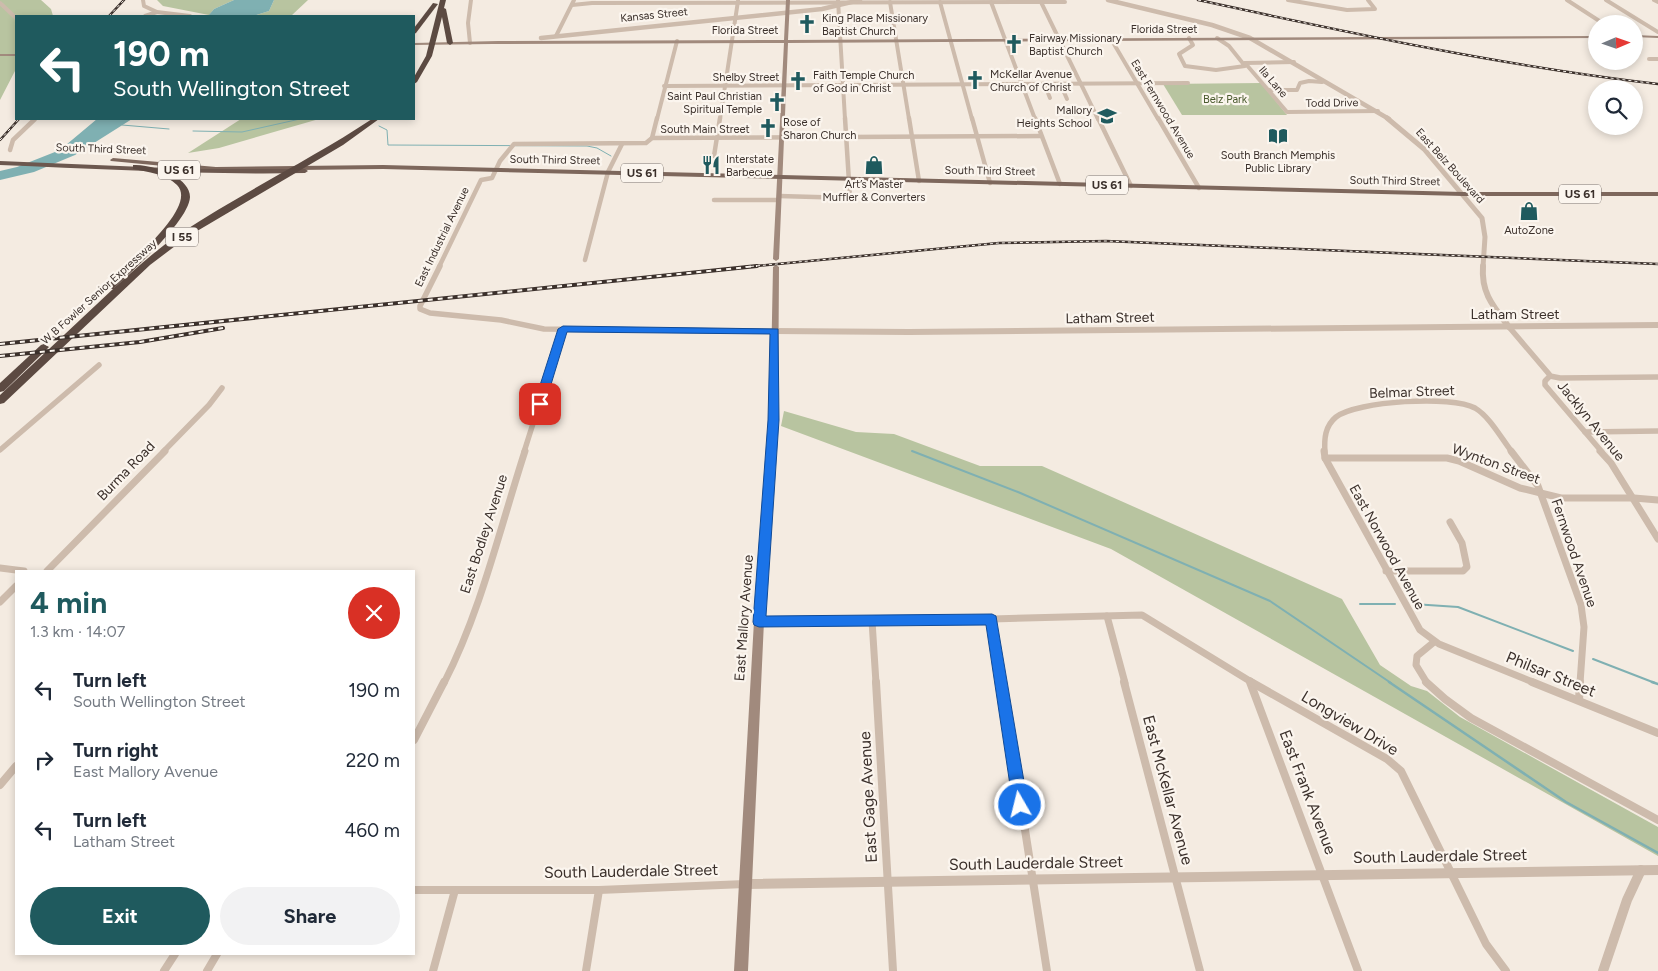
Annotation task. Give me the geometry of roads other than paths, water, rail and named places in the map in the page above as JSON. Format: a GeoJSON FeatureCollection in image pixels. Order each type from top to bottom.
{"type":"FeatureCollection","features":[{"type":"Feature","properties":{"kind":"highway"},"geometry":{"type":"LineString","coordinates":[[415,31],[439,2]]}},
{"type":"Feature","properties":{"kind":"highway"},"geometry":{"type":"LineString","coordinates":[[439,2],[450,43]]}},
{"type":"Feature","properties":{"kind":"highway"},"geometry":{"type":"LineString","coordinates":[[415,69],[439,2]]}},
{"type":"Feature","properties":{"kind":"highway"},"geometry":{"type":"LineString","coordinates":[[415,80],[429,56],[439,2]]}},
{"type":"Feature","properties":{"kind":"highway","name":"W B Fowler Senior Expressway"},"geometry":{"type":"LineString","coordinates":[[0,389],[110,286],[157,249],[204,218],[330,144],[365,120]]}},
{"type":"Feature","properties":{"kind":"highway","name":"W B Fowler Senior Expressway"},"geometry":{"type":"LineString","coordinates":[[0,401],[147,263],[184,235],[340,143],[374,120]]}},
{"type":"Feature","properties":{"kind":"highway","name":"South Third Street"},"geometry":{"type":"LineString","coordinates":[[0,158],[113,160]]}},
{"type":"Feature","properties":{"kind":"highway","name":"South Third Street"},"geometry":{"type":"LineString","coordinates":[[0,163],[86,165],[213,172],[307,169]]}},
{"type":"Feature","properties":{"kind":"highway"},"geometry":{"type":"LineString","coordinates":[[110,286],[171,226],[181,212],[186,198],[183,189],[174,180],[151,171],[136,168]]}},
{"type":"Feature","properties":{"kind":"main road","name":"East Mallory Avenue"},"geometry":{"type":"LineString","coordinates":[[741,971],[759,622],[774,420],[776,263],[788,1]]}},
{"type":"Feature","properties":{"kind":"main road","name":"Florida Street"},"geometry":{"type":"LineString","coordinates":[[494,43],[1588,36]]}},
{"type":"Feature","properties":{"kind":"main road"},"geometry":{"type":"LineString","coordinates":[[1643,36],[1658,36]]}},
{"type":"Feature","properties":{"kind":"main road","name":"Kansas Street"},"geometry":{"type":"LineString","coordinates":[[415,44],[494,43],[541,38]]}},
{"type":"Feature","properties":{"kind":"main road","name":"Florida Street"},"geometry":{"type":"LineString","coordinates":[[541,38],[553,42]]}},
{"type":"Feature","properties":{"kind":"main road"},"geometry":{"type":"LineString","coordinates":[[0,56],[15,55]]}},
{"type":"Feature","properties":{"kind":"main road","name":"South Third Street"},"geometry":{"type":"LineString","coordinates":[[113,160],[216,169],[273,170]]}},
{"type":"Feature","properties":{"kind":"main road","name":"South Third Street"},"geometry":{"type":"LineString","coordinates":[[307,169],[383,167],[1463,194],[1658,194]]}},
{"type":"Feature","properties":{"kind":"street"},"geometry":{"type":"LineString","coordinates":[[143,0],[145,7],[157,12],[181,15]]}},
{"type":"Feature","properties":{"kind":"street"},"geometry":{"type":"LineString","coordinates":[[470,0],[468,23],[470,43]]}},
{"type":"Feature","properties":{"kind":"street"},"geometry":{"type":"LineString","coordinates":[[556,36],[574,0]]}},
{"type":"Feature","properties":{"kind":"street","name":"Kansas Street"},"geometry":{"type":"LineString","coordinates":[[541,38],[735,16],[788,12],[860,0]]}},
{"type":"Feature","properties":{"kind":"street","name":"East Belz Boulevard"},"geometry":{"type":"LineString","coordinates":[[1108,0],[1212,25],[1250,38],[1294,62],[1324,82],[1378,111],[1399,126],[1424,149],[1478,212],[1484,225],[1482,275],[1484,290],[1493,306],[1509,327]]}},
{"type":"Feature","properties":{"kind":"street"},"geometry":{"type":"LineString","coordinates":[[1288,0],[1347,10],[1375,9],[1376,7],[1368,0]]}},
{"type":"Feature","properties":{"kind":"street"},"geometry":{"type":"LineString","coordinates":[[1567,0],[1590,15]]}},
{"type":"Feature","properties":{"kind":"street"},"geometry":{"type":"LineString","coordinates":[[1606,0],[1658,32]]}},
{"type":"Feature","properties":{"kind":"street"},"geometry":{"type":"LineString","coordinates":[[1654,0],[1658,2]]}},
{"type":"Feature","properties":{"kind":"street"},"geometry":{"type":"LineString","coordinates":[[572,5],[788,1],[838,3],[848,137],[850,198],[714,200]]}},
{"type":"Feature","properties":{"kind":"street"},"geometry":{"type":"LineString","coordinates":[[1040,1],[1131,186]]}},
{"type":"Feature","properties":{"kind":"street"},"geometry":{"type":"LineString","coordinates":[[714,156],[738,2]]}},
{"type":"Feature","properties":{"kind":"street"},"geometry":{"type":"LineString","coordinates":[[852,2],[1065,2]]}},
{"type":"Feature","properties":{"kind":"street"},"geometry":{"type":"LineString","coordinates":[[890,2],[918,181]]}},
{"type":"Feature","properties":{"kind":"street"},"geometry":{"type":"LineString","coordinates":[[940,2],[990,182]]}},
{"type":"Feature","properties":{"kind":"street"},"geometry":{"type":"LineString","coordinates":[[991,2],[1060,184]]}},
{"type":"Feature","properties":{"kind":"street"},"geometry":{"type":"LineString","coordinates":[[0,3],[15,17]]}},
{"type":"Feature","properties":{"kind":"street"},"geometry":{"type":"LineString","coordinates":[[147,15],[157,12]]}},
{"type":"Feature","properties":{"kind":"street"},"geometry":{"type":"LineString","coordinates":[[1189,38],[1193,45],[1192,47],[1179,54],[1185,66],[1196,69],[1233,69],[1245,64],[1294,62]]}},
{"type":"Feature","properties":{"kind":"street","name":"Ila Lane"},"geometry":{"type":"LineString","coordinates":[[1217,38],[1229,46],[1287,112]]}},
{"type":"Feature","properties":{"kind":"street","name":"East Fernwood Avenue"},"geometry":{"type":"LineString","coordinates":[[1111,39],[1199,188]]}},
{"type":"Feature","properties":{"kind":"street"},"geometry":{"type":"LineString","coordinates":[[652,138],[676,41]]}},
{"type":"Feature","properties":{"kind":"street"},"geometry":{"type":"LineString","coordinates":[[1649,59],[1658,59]]}},
{"type":"Feature","properties":{"kind":"street"},"geometry":{"type":"LineString","coordinates":[[1300,76],[1307,82]]}},
{"type":"Feature","properties":{"kind":"street","name":"Shelby Street"},"geometry":{"type":"LineString","coordinates":[[664,86],[1188,82]]}},
{"type":"Feature","properties":{"kind":"street"},"geometry":{"type":"LineString","coordinates":[[1269,90],[1297,90],[1300,83],[1324,82]]}},
{"type":"Feature","properties":{"kind":"street"},"geometry":{"type":"LineString","coordinates":[[1044,83],[1050,98]]}},
{"type":"Feature","properties":{"kind":"street"},"geometry":{"type":"LineString","coordinates":[[1060,83],[1068,99]]}},
{"type":"Feature","properties":{"kind":"street","name":"Todd Drive"},"geometry":{"type":"LineString","coordinates":[[1287,112],[1378,111]]}},
{"type":"Feature","properties":{"kind":"street"},"geometry":{"type":"LineString","coordinates":[[10,150],[13,140],[34,120]]}},
{"type":"Feature","properties":{"kind":"street","name":"South Main Street"},"geometry":{"type":"LineString","coordinates":[[481,180],[492,178],[500,161],[512,146],[520,142],[646,144],[652,138],[1041,136]]}},
{"type":"Feature","properties":{"kind":"street"},"geometry":{"type":"LineString","coordinates":[[584,260],[608,172],[622,144]]}},
{"type":"Feature","properties":{"kind":"street","name":"East Industrial Avenue"},"geometry":{"type":"LineString","coordinates":[[481,180],[420,309],[437,314],[501,320],[544,329],[563,329]]}},
{"type":"Feature","properties":{"kind":"street","name":"Latham Street"},"geometry":{"type":"LineString","coordinates":[[563,329],[918,332],[1658,326]]}},
{"type":"Feature","properties":{"kind":"street","name":"Jacklyn Avenue"},"geometry":{"type":"LineString","coordinates":[[1509,327],[1550,376],[1545,381],[1545,385],[1611,463],[1658,539]]}},
{"type":"Feature","properties":{"kind":"street","name":"East Bodley Avenue"},"geometry":{"type":"LineString","coordinates":[[415,738],[456,659],[468,630],[563,329]]}},
{"type":"Feature","properties":{"kind":"street"},"geometry":{"type":"LineString","coordinates":[[0,450],[99,365]]}},
{"type":"Feature","properties":{"kind":"street"},"geometry":{"type":"LineString","coordinates":[[1550,376],[1560,378],[1658,377]]}},
{"type":"Feature","properties":{"kind":"street","name":"Burma Road"},"geometry":{"type":"LineString","coordinates":[[48,570],[209,405],[222,388]]}},
{"type":"Feature","properties":{"kind":"street","name":"Belmar Street"},"geometry":{"type":"LineString","coordinates":[[1325,458],[1323,439],[1328,426],[1340,414],[1355,407],[1375,404],[1449,401],[1464,402],[1474,407]]}},
{"type":"Feature","properties":{"kind":"street","name":"Fernwood Avenue"},"geometry":{"type":"LineString","coordinates":[[1474,407],[1484,414],[1538,486],[1581,605],[1584,627],[1580,700]]}},
{"type":"Feature","properties":{"kind":"street"},"geometry":{"type":"LineString","coordinates":[[1585,432],[1658,431]]}},
{"type":"Feature","properties":{"kind":"street","name":"Wynton Street"},"geometry":{"type":"LineString","coordinates":[[1325,458],[1447,458],[1468,465],[1495,478],[1539,493],[1561,498],[1634,498],[1658,500]]}},
{"type":"Feature","properties":{"kind":"street","name":"East Norwood Avenue"},"geometry":{"type":"LineString","coordinates":[[1325,458],[1414,622],[1434,642]]}},
{"type":"Feature","properties":{"kind":"street"},"geometry":{"type":"LineString","coordinates":[[1386,571],[1463,570],[1468,567],[1462,543],[1450,522]]}},
{"type":"Feature","properties":{"kind":"street"},"geometry":{"type":"LineString","coordinates":[[0,568],[16,570]]}},
{"type":"Feature","properties":{"kind":"street"},"geometry":{"type":"LineString","coordinates":[[0,602],[15,587]]}},
{"type":"Feature","properties":{"kind":"street","name":"Longview Drive"},"geometry":{"type":"LineString","coordinates":[[1107,616],[1142,615],[1387,759],[1401,771],[1486,944],[1506,971]]}},
{"type":"Feature","properties":{"kind":"street"},"geometry":{"type":"LineString","coordinates":[[759,622],[1107,616]]}},
{"type":"Feature","properties":{"kind":"street","name":"East McKellar Avenue"},"geometry":{"type":"LineString","coordinates":[[1107,616],[1200,971]]}},
{"type":"Feature","properties":{"kind":"street"},"geometry":{"type":"LineString","coordinates":[[992,619],[1047,971]]}},
{"type":"Feature","properties":{"kind":"street","name":"East Gage Avenue"},"geometry":{"type":"LineString","coordinates":[[872,620],[893,971]]}},
{"type":"Feature","properties":{"kind":"street"},"geometry":{"type":"LineString","coordinates":[[1434,642],[1417,656],[1416,666],[1428,683],[1442,697],[1471,718],[1658,820]]}},
{"type":"Feature","properties":{"kind":"street","name":"Philsar Street"},"geometry":{"type":"LineString","coordinates":[[1434,642],[1658,733]]}},
{"type":"Feature","properties":{"kind":"street","name":"East Frank Avenue"},"geometry":{"type":"LineString","coordinates":[[1250,680],[1358,971]]}},
{"type":"Feature","properties":{"kind":"street"},"geometry":{"type":"LineString","coordinates":[[0,785],[15,767]]}},
{"type":"Feature","properties":{"kind":"street"},"geometry":{"type":"LineString","coordinates":[[1603,971],[1627,900],[1641,870]]}},
{"type":"Feature","properties":{"kind":"street","name":"South Lauderdale Street"},"geometry":{"type":"LineString","coordinates":[[415,890],[599,890],[745,884],[1658,870]]}},
{"type":"Feature","properties":{"kind":"street"},"geometry":{"type":"LineString","coordinates":[[433,971],[455,890]]}},
{"type":"Feature","properties":{"kind":"street"},"geometry":{"type":"LineString","coordinates":[[586,971],[599,890]]}},
{"type":"Feature","properties":{"kind":"street"},"geometry":{"type":"LineString","coordinates":[[164,971],[174,955]]}},
{"type":"Feature","properties":{"kind":"street"},"geometry":{"type":"LineString","coordinates":[[207,971],[216,955]]}},
{"type":"Feature","properties":{"kind":"water"},"geometry":{"type":"Polygon","coordinates":[[[234,0],[274,0],[269,11],[256,15],[209,15],[214,9],[234,0]]]}},
{"type":"Feature","properties":{"kind":"water"},"geometry":{"type":"Polygon","coordinates":[[[96,120],[130,120],[75,155],[34,172],[0,180],[0,171],[17,167],[60,150],[96,120]]]}},
{"type":"Feature","properties":{"kind":"waterway"},"geometry":{"type":"LineString","coordinates":[[193,131],[242,132],[296,120]]}},
{"type":"Feature","properties":{"kind":"waterway"},"geometry":{"type":"LineString","coordinates":[[122,125],[169,129]]}},
{"type":"Feature","properties":{"kind":"waterway"},"geometry":{"type":"LineString","coordinates":[[379,126],[387,130],[388,145],[587,146],[597,148],[611,156]]}},
{"type":"Feature","properties":{"kind":"waterway"},"geometry":{"type":"LineString","coordinates":[[912,451],[1018,492],[1270,601],[1391,683]]}},
{"type":"Feature","properties":{"kind":"waterway"},"geometry":{"type":"LineString","coordinates":[[1360,604],[1395,604]]}},
{"type":"Feature","properties":{"kind":"waterway"},"geometry":{"type":"LineString","coordinates":[[1413,604],[1458,607],[1573,651]]}},
{"type":"Feature","properties":{"kind":"waterway"},"geometry":{"type":"LineString","coordinates":[[1593,659],[1655,683]]}},
{"type":"Feature","properties":{"kind":"waterway"},"geometry":{"type":"LineString","coordinates":[[1389,682],[1566,802],[1658,853]]}},
{"type":"Feature","properties":{"kind":"railway"},"geometry":{"type":"LineString","coordinates":[[110,15],[124,0]]}},
{"type":"Feature","properties":{"kind":"railway"},"geometry":{"type":"LineString","coordinates":[[1198,0],[1485,58],[1600,77],[1658,84]]}},
{"type":"Feature","properties":{"kind":"railway"},"geometry":{"type":"LineString","coordinates":[[0,140],[18,120]]}},
{"type":"Feature","properties":{"kind":"railway"},"geometry":{"type":"LineString","coordinates":[[745,267],[999,243],[1106,241],[1658,264]]}},
{"type":"Feature","properties":{"kind":"railway"},"geometry":{"type":"LineString","coordinates":[[0,344],[757,266]]}},
{"type":"Feature","properties":{"kind":"railway"},"geometry":{"type":"LineString","coordinates":[[0,356],[140,342],[223,328]]}},
{"type":"Feature","properties":{"kind":"place","name":"King Place Missionary Baptist Church"},"geometry":{"type":"Point","coordinates":[807,24]}},
{"type":"Feature","properties":{"kind":"place","name":"Fairway Missionary Baptist Church"},"geometry":{"type":"Point","coordinates":[1014,44]}},
{"type":"Feature","properties":{"kind":"place","name":"McKellar Avenue Church of Christ"},"geometry":{"type":"Point","coordinates":[975,80]}},
{"type":"Feature","properties":{"kind":"place","name":"Faith Temple Church of God in Christ"},"geometry":{"type":"Point","coordinates":[798,81]}},
{"type":"Feature","properties":{"kind":"place","name":"Saint Paul Christian Spiritual Temple"},"geometry":{"type":"Point","coordinates":[777,102]}},
{"type":"Feature","properties":{"kind":"place","name":"Mallory Heights School"},"geometry":{"type":"Point","coordinates":[1107,116]}},
{"type":"Feature","properties":{"kind":"place","name":"Rose of Sharon Church"},"geometry":{"type":"Point","coordinates":[768,128]}},
{"type":"Feature","properties":{"kind":"place","name":"South Branch Memphis Public Library"},"geometry":{"type":"Point","coordinates":[1278,136]}},
{"type":"Feature","properties":{"kind":"place","name":"Interstate Barbecue"},"geometry":{"type":"Point","coordinates":[711,165]}},
{"type":"Feature","properties":{"kind":"place","name":"Art’s Master Muffler & Converters"},"geometry":{"type":"Point","coordinates":[874,165]}},
{"type":"Feature","properties":{"kind":"place","name":"AutoZone"},"geometry":{"type":"Point","coordinates":[1529,211]}},
{"type":"Feature","properties":{"kind":"park label","name":"Belz Park"},"geometry":{"type":"Point","coordinates":[1225,99]}}]}
